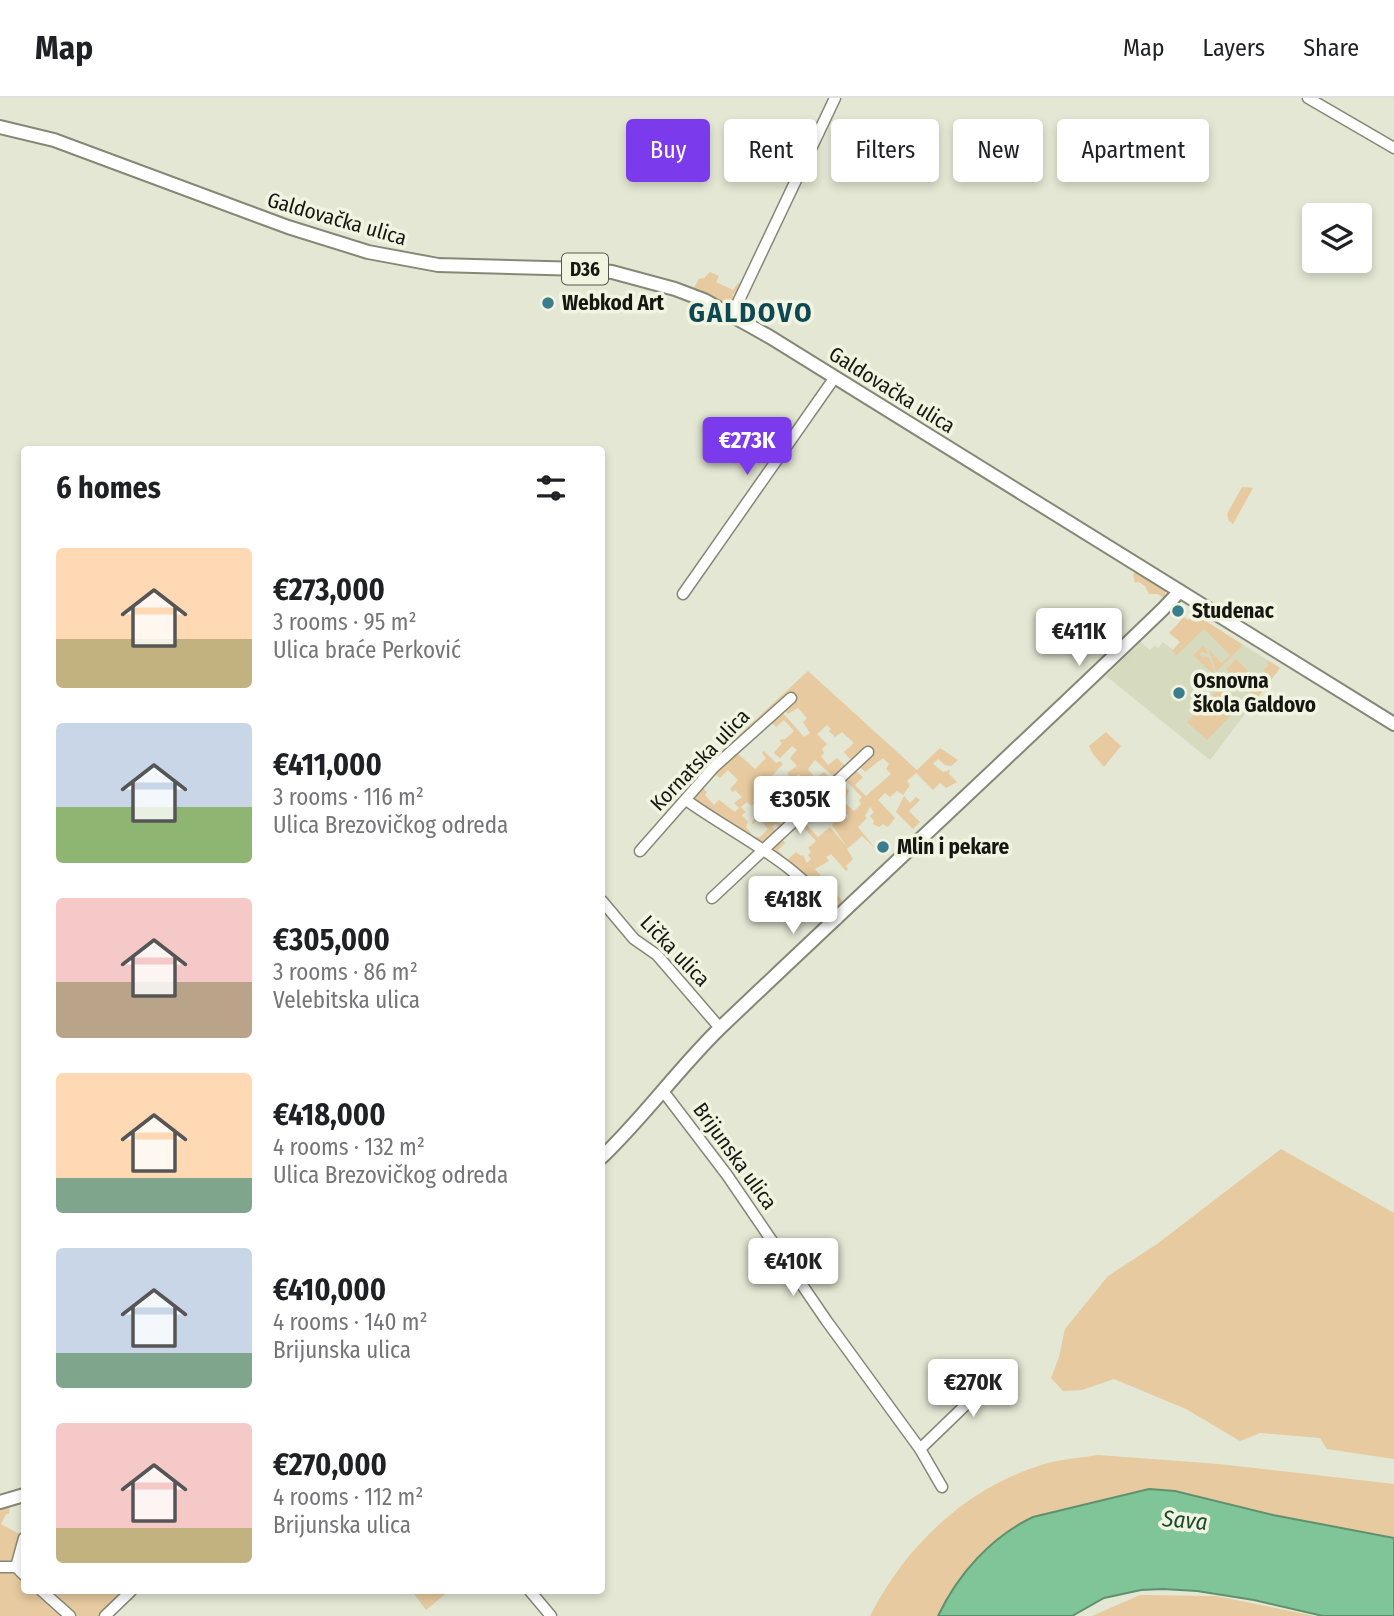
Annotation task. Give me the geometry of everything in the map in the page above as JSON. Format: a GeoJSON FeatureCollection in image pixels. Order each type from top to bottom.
{"type":"FeatureCollection","features":[{"type":"Feature","properties":{"kind":"main road","name":"Galdovačka ulica"},"geometry":{"type":"LineString","coordinates":[[0,127],[54,140],[288,227],[368,252],[438,265],[612,272],[675,289],[732,315],[835,377],[1394,724]]}},
{"type":"Feature","properties":{"kind":"main road"},"geometry":{"type":"LineString","coordinates":[[605,1154],[720,1028],[1017,750],[1180,591]]}},
{"type":"Feature","properties":{"kind":"main road"},"geometry":{"type":"LineString","coordinates":[[0,1502],[21,1496]]}},
{"type":"Feature","properties":{"kind":"street"},"geometry":{"type":"LineString","coordinates":[[732,315],[835,98]]}},
{"type":"Feature","properties":{"kind":"street"},"geometry":{"type":"LineString","coordinates":[[1308,98],[1394,148]]}},
{"type":"Feature","properties":{"kind":"street"},"geometry":{"type":"LineString","coordinates":[[683,594],[835,377]]}},
{"type":"Feature","properties":{"kind":"street","name":"Kornatska ulica"},"geometry":{"type":"LineString","coordinates":[[640,851],[713,767],[791,698]]}},
{"type":"Feature","properties":{"kind":"street"},"geometry":{"type":"LineString","coordinates":[[712,898],[867,752]]}},
{"type":"Feature","properties":{"kind":"street"},"geometry":{"type":"LineString","coordinates":[[686,800],[779,860],[812,886],[837,919]]}},
{"type":"Feature","properties":{"kind":"street","name":"Lička ulica"},"geometry":{"type":"LineString","coordinates":[[605,905],[634,939],[657,955],[720,1028]]}},
{"type":"Feature","properties":{"kind":"street","name":"Brijunska ulica"},"geometry":{"type":"LineString","coordinates":[[663,1091],[727,1175],[826,1320],[920,1449],[942,1487]]}},
{"type":"Feature","properties":{"kind":"street"},"geometry":{"type":"LineString","coordinates":[[920,1449],[1005,1367]]}},
{"type":"Feature","properties":{"kind":"street"},"geometry":{"type":"LineString","coordinates":[[16,1567],[21,1549]]}},
{"type":"Feature","properties":{"kind":"street"},"geometry":{"type":"LineString","coordinates":[[0,1567],[16,1567],[21,1572]]}},
{"type":"Feature","properties":{"kind":"street"},"geometry":{"type":"LineString","coordinates":[[45,1594],[70,1616]]}},
{"type":"Feature","properties":{"kind":"street"},"geometry":{"type":"LineString","coordinates":[[104,1616],[128,1594]]}},
{"type":"Feature","properties":{"kind":"street"},"geometry":{"type":"LineString","coordinates":[[533,1594],[551,1616]]}},
{"type":"Feature","properties":{"kind":"shaded area"},"geometry":{"type":"Polygon","coordinates":[[[710,272],[719,276],[716,282],[733,290],[738,283],[742,285],[738,295],[732,294],[735,299],[729,306],[693,289],[699,279],[710,272]]]}},
{"type":"Feature","properties":{"kind":"shaded area"},"geometry":{"type":"Polygon","coordinates":[[[1242,487],[1253,488],[1233,524],[1227,514],[1242,487]]]}},
{"type":"Feature","properties":{"kind":"shaded area"},"geometry":{"type":"Polygon","coordinates":[[[1136,572],[1165,590],[1165,599],[1158,594],[1149,594],[1145,586],[1139,582],[1135,583],[1133,574],[1136,572]]]}},
{"type":"Feature","properties":{"kind":"shaded area"},"geometry":{"type":"Polygon","coordinates":[[[1193,613],[1243,645],[1216,672],[1209,650],[1222,663],[1230,655],[1204,629],[1177,655],[1172,651],[1180,642],[1169,633],[1184,617],[1188,620],[1193,613]]]}},
{"type":"Feature","properties":{"kind":"shaded area","name":"Osnovna škola Galdovo"},"geometry":{"type":"Polygon","coordinates":[[[1202,619],[1280,668],[1210,760],[1106,676],[1141,642],[1150,650],[1155,645],[1158,648],[1163,642],[1173,650],[1202,619]]]}},
{"type":"Feature","properties":{"kind":"shaded area"},"geometry":{"type":"Polygon","coordinates":[[[1204,645],[1208,654],[1202,652],[1200,655],[1203,658],[1209,657],[1215,675],[1205,685],[1203,683],[1212,673],[1193,655],[1204,645]]]}},
{"type":"Feature","properties":{"kind":"shaded area"},"geometry":{"type":"Polygon","coordinates":[[[1236,659],[1253,676],[1243,686],[1226,669],[1236,659]]]}},
{"type":"Feature","properties":{"kind":"shaded area"},"geometry":{"type":"Polygon","coordinates":[[[1267,660],[1280,668],[1250,707],[1242,701],[1268,675],[1263,670],[1268,666],[1267,660]]]}},
{"type":"Feature","properties":{"kind":"shaded area"},"geometry":{"type":"Polygon","coordinates":[[[808,671],[917,770],[940,748],[958,760],[951,766],[938,759],[933,764],[943,772],[950,770],[949,774],[957,782],[946,788],[940,783],[933,790],[916,773],[907,781],[910,785],[903,795],[897,791],[890,797],[885,793],[878,800],[895,818],[888,827],[873,824],[870,816],[874,812],[870,807],[865,816],[867,818],[858,827],[875,848],[862,836],[847,849],[853,859],[846,866],[846,871],[831,854],[826,857],[829,861],[815,869],[846,905],[837,911],[832,906],[835,902],[822,887],[817,890],[769,851],[780,837],[785,843],[778,850],[787,860],[796,852],[803,855],[807,863],[811,859],[808,848],[816,841],[804,828],[798,832],[791,826],[800,818],[818,837],[830,827],[847,847],[832,825],[840,817],[844,820],[848,816],[829,793],[839,781],[849,791],[844,802],[854,811],[861,804],[859,800],[862,797],[843,778],[853,768],[863,777],[855,785],[866,796],[891,774],[886,769],[889,764],[883,758],[865,772],[857,764],[871,752],[868,747],[852,761],[844,752],[854,743],[842,732],[835,737],[827,725],[817,734],[827,744],[822,749],[824,753],[821,756],[828,765],[837,758],[846,767],[834,777],[815,760],[808,769],[815,778],[824,772],[832,780],[810,802],[802,793],[810,786],[799,774],[792,780],[787,773],[797,766],[790,758],[797,750],[792,746],[780,758],[774,753],[782,743],[779,740],[785,739],[794,731],[784,720],[776,727],[770,721],[782,712],[804,737],[810,733],[803,722],[807,718],[798,708],[788,714],[784,709],[732,747],[729,744],[808,671]]]}},
{"type":"Feature","properties":{"kind":"shaded area"},"geometry":{"type":"Polygon","coordinates":[[[1220,688],[1239,707],[1207,740],[1187,722],[1220,688]]]}},
{"type":"Feature","properties":{"kind":"shaded area"},"geometry":{"type":"Polygon","coordinates":[[[1106,732],[1121,746],[1104,767],[1089,746],[1106,732]]]}},
{"type":"Feature","properties":{"kind":"shaded area"},"geometry":{"type":"Polygon","coordinates":[[[764,751],[776,763],[780,761],[783,764],[772,776],[775,779],[772,786],[781,793],[778,796],[786,804],[794,797],[804,807],[785,825],[776,816],[780,812],[765,794],[751,806],[747,802],[741,807],[746,812],[742,815],[748,822],[746,827],[754,837],[760,837],[768,829],[760,819],[751,825],[754,819],[757,820],[763,813],[770,821],[775,817],[782,826],[775,824],[772,827],[777,832],[762,845],[693,802],[692,798],[701,786],[714,805],[719,800],[735,812],[739,808],[734,803],[742,797],[730,789],[738,780],[728,770],[720,778],[714,773],[736,752],[755,769],[766,758],[762,753],[764,751]]]}},
{"type":"Feature","properties":{"kind":"shaded area"},"geometry":{"type":"Polygon","coordinates":[[[904,796],[910,803],[916,797],[920,800],[909,811],[920,822],[913,829],[896,812],[904,796]]]}},
{"type":"Feature","properties":{"kind":"shaded area"},"geometry":{"type":"Polygon","coordinates":[[[1281,1149],[1394,1213],[1394,1459],[1327,1449],[1320,1438],[1260,1433],[1240,1441],[1186,1409],[1114,1379],[1082,1390],[1063,1391],[1051,1378],[1065,1329],[1108,1276],[1157,1244],[1281,1149]]]}},
{"type":"Feature","properties":{"kind":"shaded area"},"geometry":{"type":"Polygon","coordinates":[[[1098,1455],[1219,1464],[1394,1484],[1394,1538],[1273,1515],[1160,1489],[1149,1489],[1033,1517],[1018,1525],[990,1546],[966,1572],[938,1616],[870,1616],[885,1590],[921,1543],[965,1503],[1017,1474],[1051,1462],[1098,1455]]]}},
{"type":"Feature","properties":{"kind":"shaded area"},"geometry":{"type":"Polygon","coordinates":[[[10,1505],[9,1514],[6,1514],[1,1524],[21,1535],[14,1565],[0,1566],[0,1507],[10,1505]]]}},
{"type":"Feature","properties":{"kind":"shaded area"},"geometry":{"type":"Polygon","coordinates":[[[0,1570],[10,1570],[21,1577],[21,1594],[43,1594],[69,1616],[0,1616],[0,1570]]]}},
{"type":"Feature","properties":{"kind":"shaded area"},"geometry":{"type":"Polygon","coordinates":[[[51,1594],[124,1594],[99,1616],[75,1616],[51,1594]]]}},
{"type":"Feature","properties":{"kind":"shaded area"},"geometry":{"type":"Polygon","coordinates":[[[414,1594],[445,1594],[426,1610],[414,1594]]]}},
{"type":"Feature","properties":{"kind":"shaded area"},"geometry":{"type":"Polygon","coordinates":[[[1140,1595],[1216,1596],[1315,1616],[1092,1616],[1140,1595]]]}},
{"type":"Feature","properties":{"kind":"water","name":"Sava"},"geometry":{"type":"Polygon","coordinates":[[[1149,1489],[1175,1491],[1273,1515],[1394,1538],[1394,1616],[1323,1616],[1254,1600],[1163,1589],[1141,1590],[1104,1598],[1072,1616],[938,1616],[955,1586],[977,1558],[1018,1525],[1033,1517],[1149,1489]]]}},
{"type":"Feature","properties":{"kind":"place","name":"Webkod Art"},"geometry":{"type":"Point","coordinates":[548,303]}},
{"type":"Feature","properties":{"kind":"place","name":"Studenac"},"geometry":{"type":"Point","coordinates":[1178,611]}},
{"type":"Feature","properties":{"kind":"place","name":"Osnovna škola Galdovo"},"geometry":{"type":"Point","coordinates":[1179,693]}},
{"type":"Feature","properties":{"kind":"place","name":"Mlin i pekare"},"geometry":{"type":"Point","coordinates":[883,847]}},
{"type":"Feature","properties":{"kind":"district","name":"GALDOVO"},"geometry":{"type":"Point","coordinates":[751,312]}}]}
